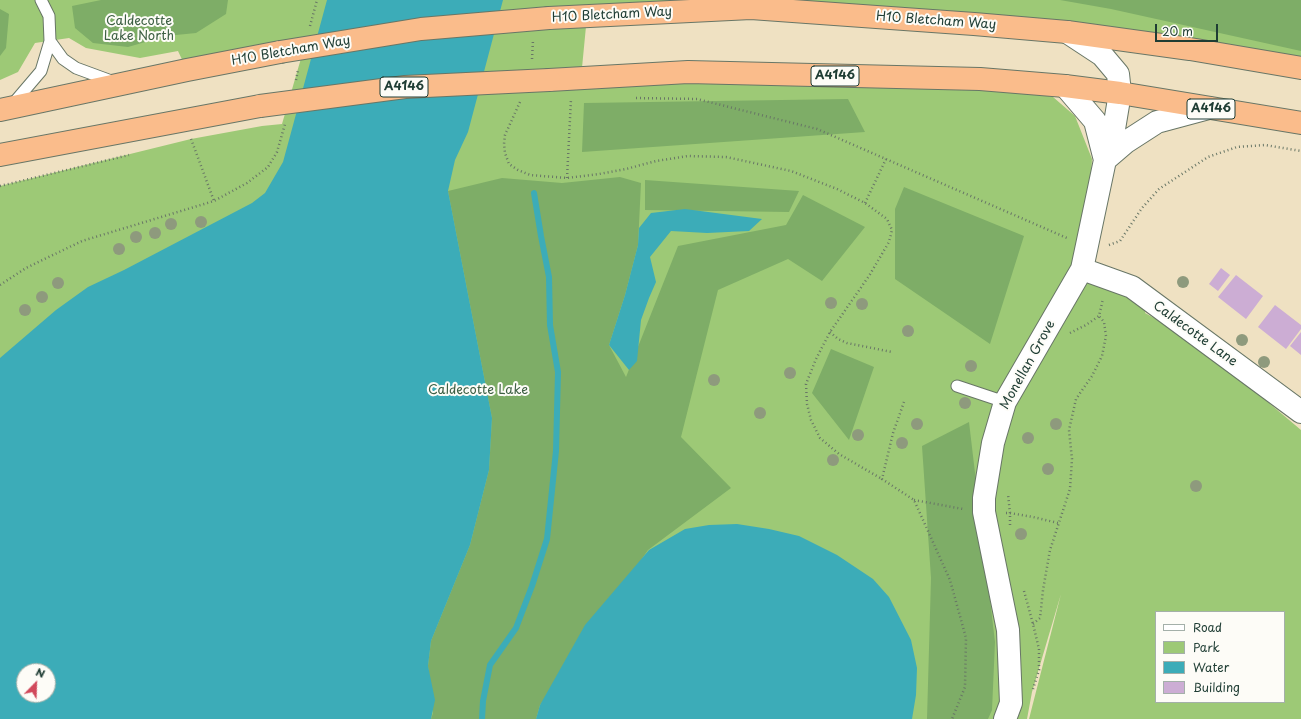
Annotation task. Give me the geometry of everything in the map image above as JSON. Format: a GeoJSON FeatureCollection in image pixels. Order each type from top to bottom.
{"type":"FeatureCollection","features":[{"type":"Feature","properties":{"kind":"highway","name":"H10 Bletcham Way"},"geometry":{"type":"LineString","coordinates":[[5,108],[280,52],[421,29],[549,18],[751,8],[967,23],[1067,32],[1190,49],[1301,68]]}},
{"type":"Feature","properties":{"kind":"highway","name":"A4146"},"geometry":{"type":"LineString","coordinates":[[0,155],[260,106],[405,87],[688,72],[980,79],[1065,86],[1120,93],[1301,123]]}},
{"type":"Feature","properties":{"kind":"street","name":"Monellan Grove"},"geometry":{"type":"LineString","coordinates":[[1005,719],[1011,703],[1008,630],[984,512],[984,498],[993,443],[1005,402],[1082,269],[1105,160],[1113,135],[1120,93],[1118,74],[1102,55],[1067,32]]}},
{"type":"Feature","properties":{"kind":"street","name":"Monellan Grove"},"geometry":{"type":"LineString","coordinates":[[1065,86],[1095,122],[1105,160]]}},
{"type":"Feature","properties":{"kind":"street"},"geometry":{"type":"LineString","coordinates":[[1105,160],[1126,142],[1158,122],[1209,108]]}},
{"type":"Feature","properties":{"kind":"street","name":"Caldecotte Lane"},"geometry":{"type":"LineString","coordinates":[[1082,269],[1132,287],[1301,412]]}},
{"type":"Feature","properties":{"kind":"lane"},"geometry":{"type":"LineString","coordinates":[[5,108],[40,71],[50,41],[49,16],[41,0]]}},
{"type":"Feature","properties":{"kind":"lane"},"geometry":{"type":"LineString","coordinates":[[50,41],[63,59],[76,68],[120,84]]}},
{"type":"Feature","properties":{"kind":"lane"},"geometry":{"type":"LineString","coordinates":[[957,386],[1005,402]]}},
{"type":"Feature","properties":{"kind":"path"},"geometry":{"type":"LineString","coordinates":[[310,27],[317,0]]}},
{"type":"Feature","properties":{"kind":"path"},"geometry":{"type":"LineString","coordinates":[[531,66],[533,37]]}},
{"type":"Feature","properties":{"kind":"path"},"geometry":{"type":"LineString","coordinates":[[294,86],[300,64]]}},
{"type":"Feature","properties":{"kind":"path"},"geometry":{"type":"LineString","coordinates":[[564,97],[571,97],[567,178]]}},
{"type":"Feature","properties":{"kind":"path"},"geometry":{"type":"LineString","coordinates":[[634,98],[697,99],[817,128],[886,160],[1087,246],[1112,245],[1120,241],[1142,208],[1159,189],[1208,157],[1237,147],[1265,145],[1301,151]]}},
{"type":"Feature","properties":{"kind":"path"},"geometry":{"type":"LineString","coordinates":[[522,99],[505,134],[504,144],[505,153],[510,164],[518,170],[530,175],[567,178],[599,174],[656,161],[688,156],[726,158],[791,171],[837,189],[865,203],[888,219],[892,230],[889,242],[869,276],[830,332],[816,359],[806,384],[806,404],[811,420],[820,438],[834,450],[914,500],[984,512],[1010,513],[1058,523]]}},
{"type":"Feature","properties":{"kind":"path"},"geometry":{"type":"LineString","coordinates":[[0,284],[26,268],[82,241],[214,201],[247,183],[268,167],[277,152],[285,123]]}},
{"type":"Feature","properties":{"kind":"path"},"geometry":{"type":"LineString","coordinates":[[184,141],[198,138]]}},
{"type":"Feature","properties":{"kind":"path"},"geometry":{"type":"LineString","coordinates":[[191,139],[214,201]]}},
{"type":"Feature","properties":{"kind":"path"},"geometry":{"type":"LineString","coordinates":[[0,186],[130,154]]}},
{"type":"Feature","properties":{"kind":"path"},"geometry":{"type":"LineString","coordinates":[[865,203],[886,160]]}},
{"type":"Feature","properties":{"kind":"path"},"geometry":{"type":"LineString","coordinates":[[1065,338],[1071,332],[1086,325],[1099,316],[1105,277]]}},
{"type":"Feature","properties":{"kind":"path"},"geometry":{"type":"LineString","coordinates":[[1033,624],[1040,618],[1050,550],[1070,489],[1072,459],[1069,430],[1076,399],[1092,376],[1102,356],[1106,336],[1104,322],[1099,316]]}},
{"type":"Feature","properties":{"kind":"path"},"geometry":{"type":"LineString","coordinates":[[830,332],[838,339],[847,343],[892,352]]}},
{"type":"Feature","properties":{"kind":"path"},"geometry":{"type":"LineString","coordinates":[[882,479],[904,402]]}},
{"type":"Feature","properties":{"kind":"path"},"geometry":{"type":"LineString","coordinates":[[1008,493],[1010,513]]}},
{"type":"Feature","properties":{"kind":"path"},"geometry":{"type":"LineString","coordinates":[[914,500],[950,580],[966,638],[965,687],[952,719]]}},
{"type":"Feature","properties":{"kind":"green space","name":"Caldecotte Lake"},"geometry":{"type":"Polygon","coordinates":[[[0,0],[1301,0],[1301,68],[751,8],[587,16],[581,78],[980,79],[1053,97],[1075,116],[1092,159],[1087,246],[1082,269],[1149,300],[1145,313],[1194,340],[1301,430],[1301,719],[1029,719],[1061,594],[1032,692],[1027,719],[0,719],[0,186],[191,139],[262,126],[282,124],[304,48],[187,70],[178,51],[140,58],[86,48],[69,38],[35,43],[18,72],[0,80],[0,0]]]}},
{"type":"Feature","properties":{"kind":"green space","name":"Caldecotte Lake North"},"geometry":{"type":"Polygon","coordinates":[[[101,0],[228,0],[226,14],[196,33],[166,36],[128,47],[93,43],[75,28],[72,6],[101,0]]]}},
{"type":"Feature","properties":{"kind":"green space"},"geometry":{"type":"Polygon","coordinates":[[[1060,0],[1301,0],[1301,51],[1111,9],[1060,0]]]}},
{"type":"Feature","properties":{"kind":"green space"},"geometry":{"type":"Polygon","coordinates":[[[0,9],[9,14],[6,48],[0,56],[0,9]]]}},
{"type":"Feature","properties":{"kind":"green space"},"geometry":{"type":"Polygon","coordinates":[[[848,99],[865,132],[582,152],[584,103],[848,99]]]}},
{"type":"Feature","properties":{"kind":"green space"},"geometry":{"type":"Polygon","coordinates":[[[620,177],[641,183],[638,245],[625,295],[609,345],[626,377],[678,246],[786,225],[803,195],[865,227],[822,281],[788,259],[718,290],[681,437],[731,488],[648,550],[540,705],[536,719],[431,719],[433,713],[428,666],[431,641],[470,545],[489,470],[492,418],[448,191],[502,178],[562,183],[620,177]]]}},
{"type":"Feature","properties":{"kind":"green space"},"geometry":{"type":"Polygon","coordinates":[[[645,180],[799,191],[789,212],[645,210],[645,180]]]}},
{"type":"Feature","properties":{"kind":"green space"},"geometry":{"type":"Polygon","coordinates":[[[904,187],[1024,236],[990,344],[895,279],[895,209],[904,187]]]}},
{"type":"Feature","properties":{"kind":"green space"},"geometry":{"type":"Polygon","coordinates":[[[831,349],[874,367],[849,440],[812,393],[831,349]]]}},
{"type":"Feature","properties":{"kind":"green space"},"geometry":{"type":"Polygon","coordinates":[[[969,422],[995,642],[992,710],[988,719],[927,719],[931,578],[922,446],[969,422]]]}},
{"type":"Feature","properties":{"kind":"water","name":"Caldecotte Lake"},"geometry":{"type":"Polygon","coordinates":[[[327,0],[503,0],[468,132],[455,160],[448,191],[492,418],[489,470],[470,545],[431,641],[428,666],[435,700],[431,719],[0,719],[0,358],[56,310],[88,287],[124,270],[252,203],[265,193],[283,162],[327,0]]]}},
{"type":"Feature","properties":{"kind":"water"},"geometry":{"type":"Polygon","coordinates":[[[685,209],[762,219],[749,231],[707,233],[671,231],[650,257],[656,282],[641,320],[637,361],[629,370],[609,345],[625,295],[638,245],[639,228],[651,213],[685,209]]]}},
{"type":"Feature","properties":{"kind":"water"},"geometry":{"type":"Polygon","coordinates":[[[737,524],[799,536],[837,555],[873,579],[889,597],[911,640],[917,668],[916,695],[912,719],[536,719],[540,705],[585,625],[649,550],[685,529],[709,525],[737,524]]]}},
{"type":"Feature","properties":{"kind":"building"},"geometry":{"type":"Polygon","coordinates":[[[1221,268],[1230,275],[1218,291],[1209,284],[1221,268]]]}},
{"type":"Feature","properties":{"kind":"building"},"geometry":{"type":"Polygon","coordinates":[[[1236,275],[1263,296],[1246,319],[1218,297],[1236,275]]]}},
{"type":"Feature","properties":{"kind":"building"},"geometry":{"type":"Polygon","coordinates":[[[1275,305],[1301,325],[1301,329],[1286,349],[1258,327],[1275,305]]]}},
{"type":"Feature","properties":{"kind":"building"},"geometry":{"type":"Polygon","coordinates":[[[1301,332],[1301,355],[1290,346],[1301,332]]]}},
{"type":"Feature","properties":{"kind":"waterway"},"geometry":{"type":"LineString","coordinates":[[482,719],[483,701],[490,665],[516,628],[532,586],[547,539],[556,451],[558,372],[550,325],[549,277],[534,193]]}}]}
